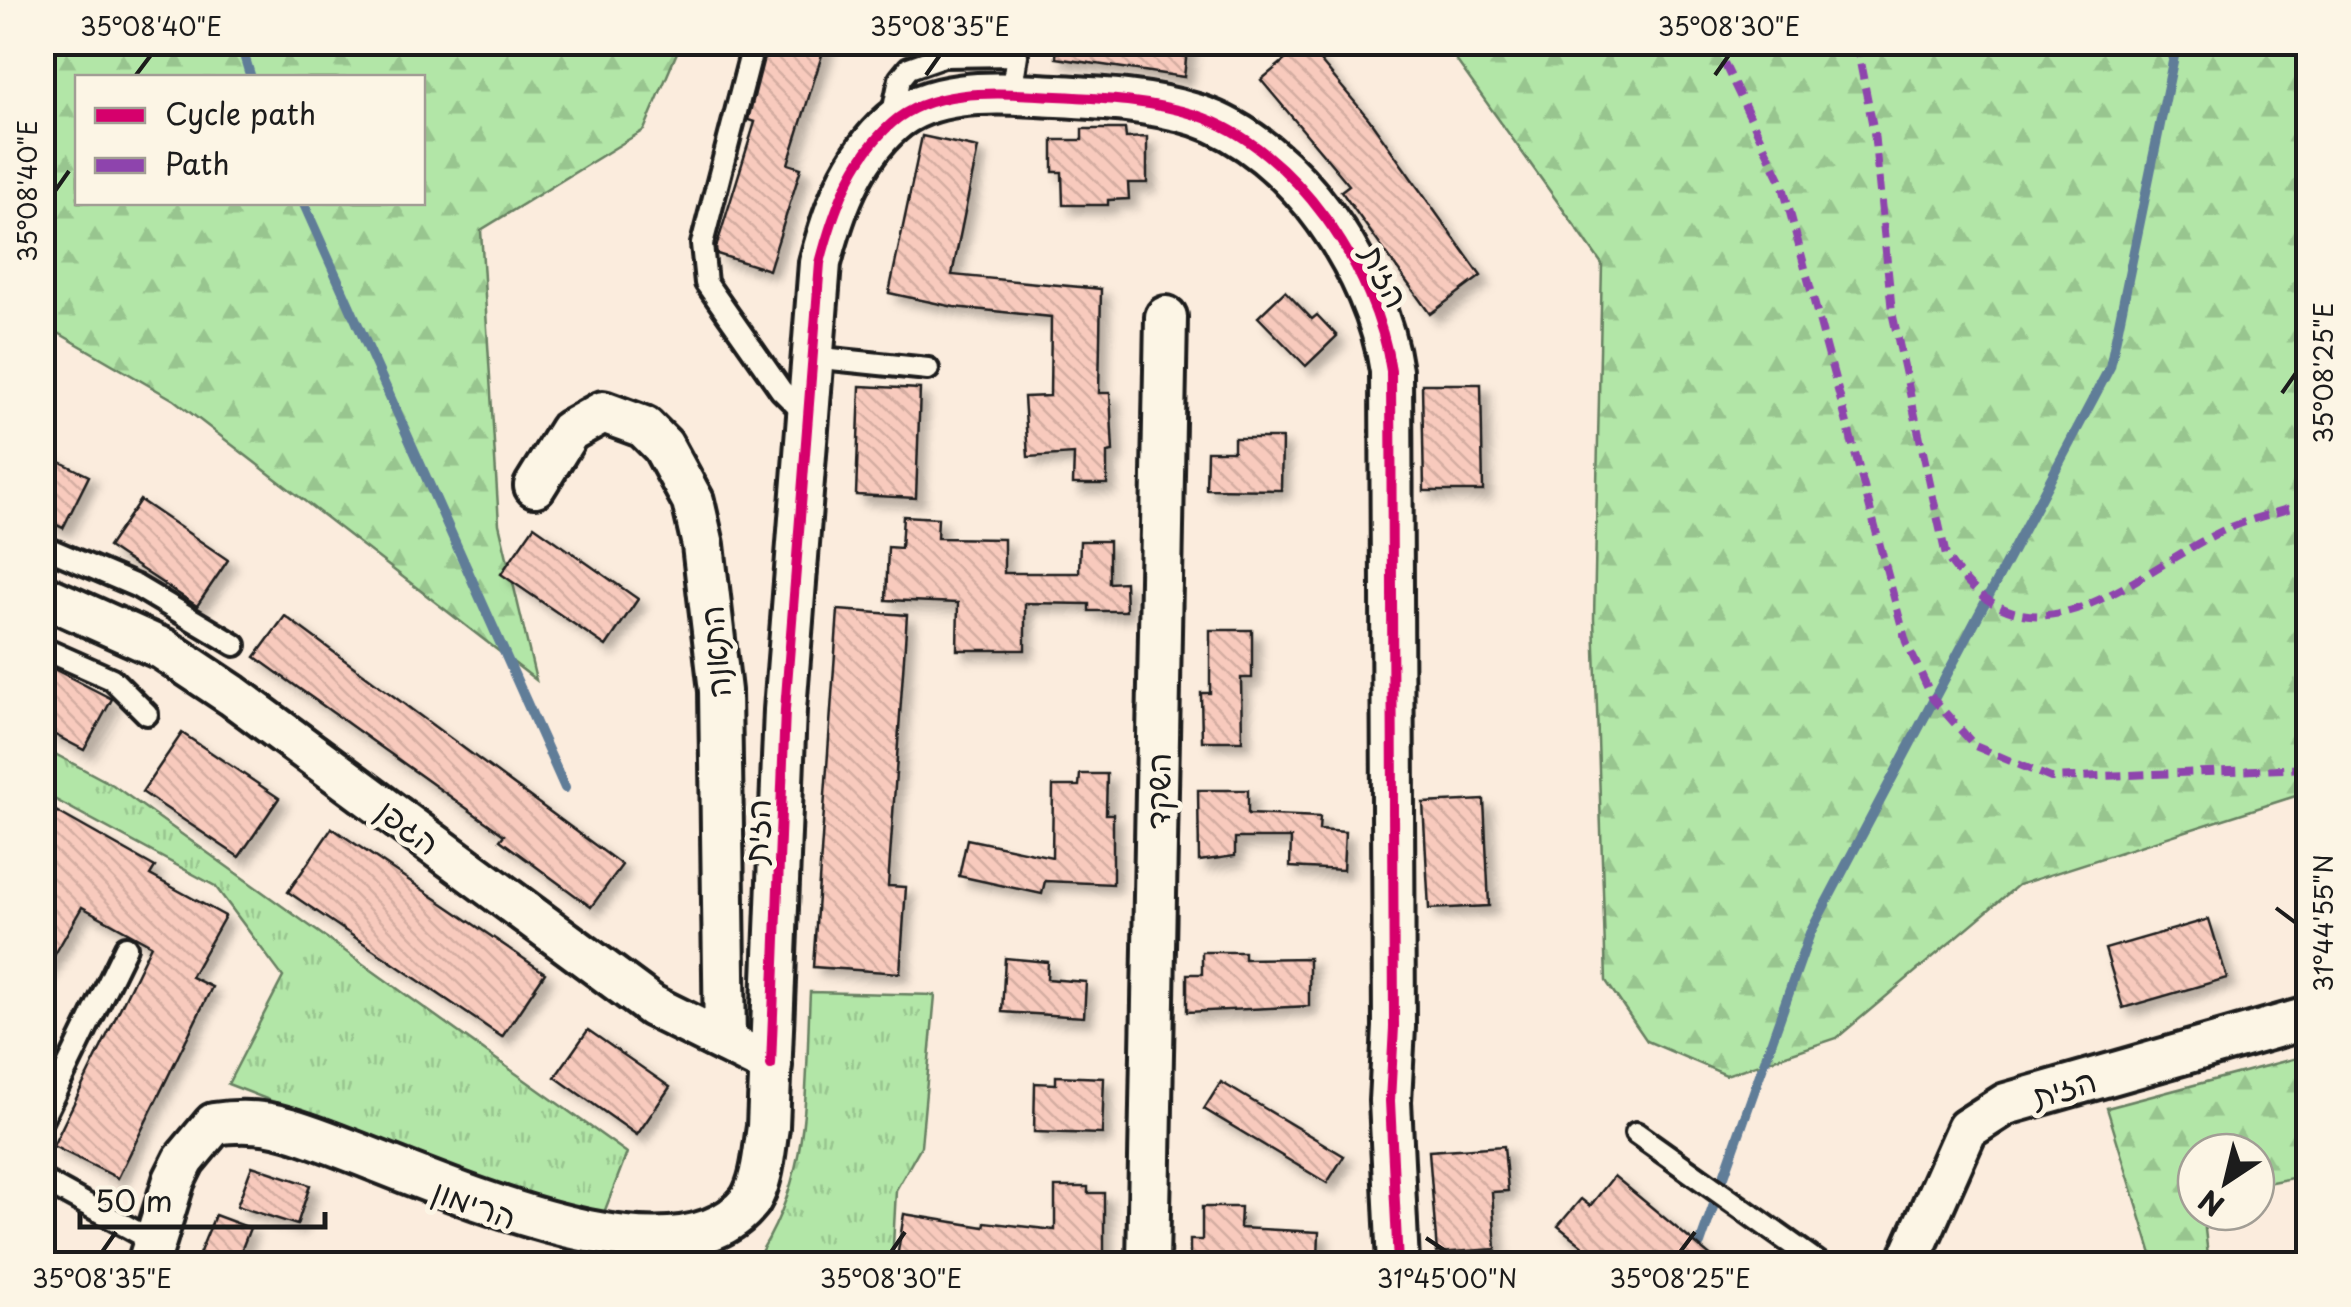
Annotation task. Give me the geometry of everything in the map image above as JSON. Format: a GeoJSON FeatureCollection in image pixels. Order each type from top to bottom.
{"type":"FeatureCollection","features":[{"type":"Feature","properties":{"kind":"street","name":"הזית"},"geometry":{"type":"LineString","coordinates":[[770,1065],[785,710],[820,264],[833,212],[849,179],[891,123],[913,108],[944,99],[1011,94],[1156,105],[1229,129],[1294,182],[1362,275],[1385,328],[1391,371],[1394,1027],[1390,1102],[1398,1264]]}},
{"type":"Feature","properties":{"kind":"street","name":"השקד"},"geometry":{"type":"LineString","coordinates":[[1148,1264],[1166,317]]}},
{"type":"Feature","properties":{"kind":"street","name":"התאנה"},"geometry":{"type":"LineString","coordinates":[[536,486],[569,431],[603,412],[644,428],[663,446],[693,501],[703,545],[720,691],[725,1042]]}},
{"type":"Feature","properties":{"kind":"street","name":"הגפן"},"geometry":{"type":"LineString","coordinates":[[42,596],[162,648],[232,694],[652,1006],[770,1065]]}},
{"type":"Feature","properties":{"kind":"street","name":"הזית"},"geometry":{"type":"LineString","coordinates":[[1907,1264],[1956,1149],[1980,1118],[2006,1104],[2308,1018]]}},
{"type":"Feature","properties":{"kind":"street","name":"הרימון"},"geometry":{"type":"LineString","coordinates":[[151,1254],[184,1160],[214,1124],[235,1121],[292,1129],[460,1200],[562,1232],[666,1247],[700,1240],[729,1225],[751,1199],[766,1142],[770,1065]]}},
{"type":"Feature","properties":{"kind":"lane"},"geometry":{"type":"LineString","coordinates":[[754,42],[702,244],[703,271],[706,284],[808,417]]}},
{"type":"Feature","properties":{"kind":"lane"},"geometry":{"type":"LineString","coordinates":[[812,357],[928,369]]}},
{"type":"Feature","properties":{"kind":"lane"},"geometry":{"type":"LineString","coordinates":[[42,546],[136,586],[235,644]]}},
{"type":"Feature","properties":{"kind":"lane"},"geometry":{"type":"LineString","coordinates":[[42,648],[112,679],[147,714]]}},
{"type":"Feature","properties":{"kind":"lane"},"geometry":{"type":"LineString","coordinates":[[42,1118],[126,947]]}},
{"type":"Feature","properties":{"kind":"lane"},"geometry":{"type":"LineString","coordinates":[[1636,1133],[1820,1264]]}},
{"type":"Feature","properties":{"kind":"lane"},"geometry":{"type":"LineString","coordinates":[[42,1180],[151,1254]]}},
{"type":"Feature","properties":{"kind":"green space"},"geometry":{"type":"Polygon","coordinates":[[[43,43],[681,43],[644,130],[481,230],[499,524],[536,680],[174,400],[43,324],[43,43]]]}},
{"type":"Feature","properties":{"kind":"green space"},"geometry":{"type":"Polygon","coordinates":[[[1444,43],[2308,43],[2308,792],[2018,885],[1837,1038],[1726,1075],[1647,1041],[1606,981],[1594,618],[1602,264],[1444,43]]]}},
{"type":"Feature","properties":{"kind":"green space"},"geometry":{"type":"Polygon","coordinates":[[[42,747],[113,785],[627,1153],[602,1218],[514,1195],[228,1084],[283,977],[215,886],[43,793],[42,747]]]}},
{"type":"Feature","properties":{"kind":"green space"},"geometry":{"type":"Polygon","coordinates":[[[810,992],[935,995],[921,1146],[896,1190],[892,1264],[753,1264],[772,1232],[796,1166],[805,1099],[810,992]]]}},
{"type":"Feature","properties":{"kind":"green space"},"geometry":{"type":"Polygon","coordinates":[[[2308,1055],[2308,1175],[2276,1181],[2276,1132],[2176,1132],[2176,1232],[2205,1232],[2209,1264],[2155,1264],[2107,1108],[2308,1055]]]}},
{"type":"Feature","properties":{"kind":"building"},"geometry":{"type":"Polygon","coordinates":[[[768,42],[826,42],[788,164],[801,168],[769,270],[717,254],[716,248],[755,122],[748,120],[768,42]]]}},
{"type":"Feature","properties":{"kind":"building"},"geometry":{"type":"Polygon","coordinates":[[[1057,42],[1188,42],[1184,77],[1056,58],[1057,42]]]}},
{"type":"Feature","properties":{"kind":"building"},"geometry":{"type":"Polygon","coordinates":[[[1305,43],[1369,119],[1481,276],[1430,314],[1341,191],[1349,185],[1261,80],[1305,43]]]}},
{"type":"Feature","properties":{"kind":"building"},"geometry":{"type":"Polygon","coordinates":[[[1082,129],[1125,129],[1126,138],[1147,137],[1147,183],[1128,183],[1129,199],[1108,200],[1108,205],[1063,205],[1062,172],[1053,172],[1053,140],[1082,140],[1082,129]]]}},
{"type":"Feature","properties":{"kind":"building"},"geometry":{"type":"Polygon","coordinates":[[[922,136],[978,148],[952,275],[1101,289],[1099,393],[1110,393],[1113,452],[1107,453],[1107,484],[1073,484],[1074,454],[1028,457],[1024,397],[1050,396],[1051,317],[954,307],[889,293],[922,136]]]}},
{"type":"Feature","properties":{"kind":"building"},"geometry":{"type":"Polygon","coordinates":[[[1285,291],[1312,319],[1317,315],[1337,336],[1306,366],[1258,317],[1285,291]]]}},
{"type":"Feature","properties":{"kind":"building"},"geometry":{"type":"Polygon","coordinates":[[[1422,384],[1481,384],[1483,491],[1424,491],[1422,384]]]}},
{"type":"Feature","properties":{"kind":"building"},"geometry":{"type":"Polygon","coordinates":[[[860,386],[920,389],[916,498],[856,495],[860,386]]]}},
{"type":"Feature","properties":{"kind":"building"},"geometry":{"type":"Polygon","coordinates":[[[1234,438],[1282,438],[1281,490],[1206,489],[1207,451],[1234,451],[1234,438]]]}},
{"type":"Feature","properties":{"kind":"building"},"geometry":{"type":"Polygon","coordinates":[[[42,453],[89,476],[63,528],[42,518],[42,453]]]}},
{"type":"Feature","properties":{"kind":"building"},"geometry":{"type":"Polygon","coordinates":[[[140,500],[228,560],[197,606],[108,547],[140,500]]]}},
{"type":"Feature","properties":{"kind":"building"},"geometry":{"type":"Polygon","coordinates":[[[903,516],[938,518],[937,538],[1004,539],[1004,573],[1079,573],[1080,541],[1109,541],[1109,583],[1125,582],[1126,611],[1089,611],[1089,604],[1025,603],[1025,650],[957,650],[958,603],[886,600],[888,547],[901,548],[903,516]]]}},
{"type":"Feature","properties":{"kind":"building"},"geometry":{"type":"Polygon","coordinates":[[[534,526],[638,599],[606,646],[501,574],[534,526]]]}},
{"type":"Feature","properties":{"kind":"building"},"geometry":{"type":"Polygon","coordinates":[[[838,610],[907,615],[888,886],[906,887],[900,973],[813,967],[838,610]]]}},
{"type":"Feature","properties":{"kind":"building"},"geometry":{"type":"Polygon","coordinates":[[[285,616],[622,865],[591,907],[500,840],[504,835],[255,657],[285,616]]]}},
{"type":"Feature","properties":{"kind":"building"},"geometry":{"type":"Polygon","coordinates":[[[1210,630],[1252,630],[1252,678],[1241,678],[1242,741],[1202,741],[1201,693],[1210,693],[1210,630]]]}},
{"type":"Feature","properties":{"kind":"building"},"geometry":{"type":"Polygon","coordinates":[[[42,663],[112,699],[84,750],[42,728],[42,663]]]}},
{"type":"Feature","properties":{"kind":"building"},"geometry":{"type":"Polygon","coordinates":[[[182,733],[279,798],[239,857],[142,792],[182,733]]]}},
{"type":"Feature","properties":{"kind":"building"},"geometry":{"type":"Polygon","coordinates":[[[1080,774],[1107,774],[1106,814],[1113,814],[1113,884],[1045,881],[1042,894],[959,876],[967,839],[1052,857],[1053,786],[1079,786],[1080,774]]]}},
{"type":"Feature","properties":{"kind":"building"},"geometry":{"type":"Polygon","coordinates":[[[1198,790],[1248,790],[1248,814],[1320,817],[1319,830],[1345,832],[1343,870],[1290,867],[1291,838],[1235,838],[1235,856],[1199,861],[1198,790]]]}},
{"type":"Feature","properties":{"kind":"building"},"geometry":{"type":"Polygon","coordinates":[[[1484,800],[1489,906],[1429,909],[1423,803],[1484,800]]]}},
{"type":"Feature","properties":{"kind":"building"},"geometry":{"type":"Polygon","coordinates":[[[56,811],[155,867],[150,875],[225,916],[191,977],[212,987],[118,1178],[53,1146],[151,945],[82,907],[42,977],[42,834],[56,811]]]}},
{"type":"Feature","properties":{"kind":"building"},"geometry":{"type":"Polygon","coordinates":[[[332,828],[545,973],[502,1037],[288,892],[332,828]]]}},
{"type":"Feature","properties":{"kind":"building"},"geometry":{"type":"Polygon","coordinates":[[[2209,919],[2227,978],[2123,1008],[2105,949],[2209,919]]]}},
{"type":"Feature","properties":{"kind":"building"},"geometry":{"type":"Polygon","coordinates":[[[1202,952],[1244,952],[1244,959],[1309,958],[1309,1006],[1187,1012],[1187,974],[1202,974],[1202,952]]]}},
{"type":"Feature","properties":{"kind":"building"},"geometry":{"type":"Polygon","coordinates":[[[1005,958],[1048,962],[1047,979],[1086,982],[1084,1017],[1002,1012],[1005,958]]]}},
{"type":"Feature","properties":{"kind":"building"},"geometry":{"type":"Polygon","coordinates":[[[588,1030],[670,1087],[637,1135],[555,1077],[588,1030]]]}},
{"type":"Feature","properties":{"kind":"building"},"geometry":{"type":"Polygon","coordinates":[[[1056,1076],[1104,1078],[1102,1134],[1034,1132],[1035,1083],[1056,1084],[1056,1076]]]}},
{"type":"Feature","properties":{"kind":"building"},"geometry":{"type":"Polygon","coordinates":[[[1221,1082],[1344,1156],[1327,1183],[1204,1109],[1221,1082]]]}},
{"type":"Feature","properties":{"kind":"building"},"geometry":{"type":"Polygon","coordinates":[[[1504,1146],[1508,1191],[1492,1192],[1496,1249],[1437,1253],[1429,1151],[1504,1146]]]}},
{"type":"Feature","properties":{"kind":"building"},"geometry":{"type":"Polygon","coordinates":[[[252,1166],[310,1185],[297,1225],[237,1206],[252,1166]]]}},
{"type":"Feature","properties":{"kind":"building"},"geometry":{"type":"Polygon","coordinates":[[[1614,1176],[1720,1264],[1605,1264],[1558,1226],[1581,1199],[1590,1206],[1614,1176]]]}},
{"type":"Feature","properties":{"kind":"building"},"geometry":{"type":"Polygon","coordinates":[[[1055,1187],[1088,1187],[1088,1193],[1104,1193],[1104,1262],[896,1264],[904,1214],[984,1227],[985,1222],[1055,1230],[1055,1187]]]}},
{"type":"Feature","properties":{"kind":"building"},"geometry":{"type":"Polygon","coordinates":[[[1202,1207],[1241,1207],[1240,1228],[1319,1232],[1318,1260],[1240,1256],[1240,1264],[1190,1264],[1190,1240],[1202,1240],[1202,1207]]]}},
{"type":"Feature","properties":{"kind":"building"},"geometry":{"type":"Polygon","coordinates":[[[215,1215],[250,1228],[236,1264],[195,1264],[215,1215]]]}},
{"type":"Feature","properties":{"kind":"waterway"},"geometry":{"type":"LineString","coordinates":[[240,42],[250,75]]}},
{"type":"Feature","properties":{"kind":"waterway"},"geometry":{"type":"LineString","coordinates":[[1700,1244],[1810,933],[2110,367],[2177,42]]}},
{"type":"Feature","properties":{"kind":"waterway"},"geometry":{"type":"LineString","coordinates":[[304,205],[565,788]]}},
{"type":"Feature","properties":{"kind":"marked path"},"geometry":{"type":"LineString","coordinates":[[1714,42],[1782,183],[1906,642],[1933,699],[1975,746],[2051,778],[2308,768]]}},
{"type":"Feature","properties":{"kind":"marked path"},"geometry":{"type":"LineString","coordinates":[[1856,42],[1874,132],[1892,312],[1946,556],[1978,592],[2011,611],[2044,615],[2078,608],[2113,593],[2220,532],[2308,503]]}},
{"type":"Feature","properties":{"kind":"cycle path"},"geometry":{"type":"LineString","coordinates":[[771,1065],[785,710],[820,263],[846,188],[865,153],[892,123],[924,104],[961,95],[1001,93],[1138,102],[1196,115],[1232,131],[1266,155],[1298,184],[1325,218],[1369,294],[1391,371],[1394,1027],[1390,1101],[1398,1264]]}}]}
